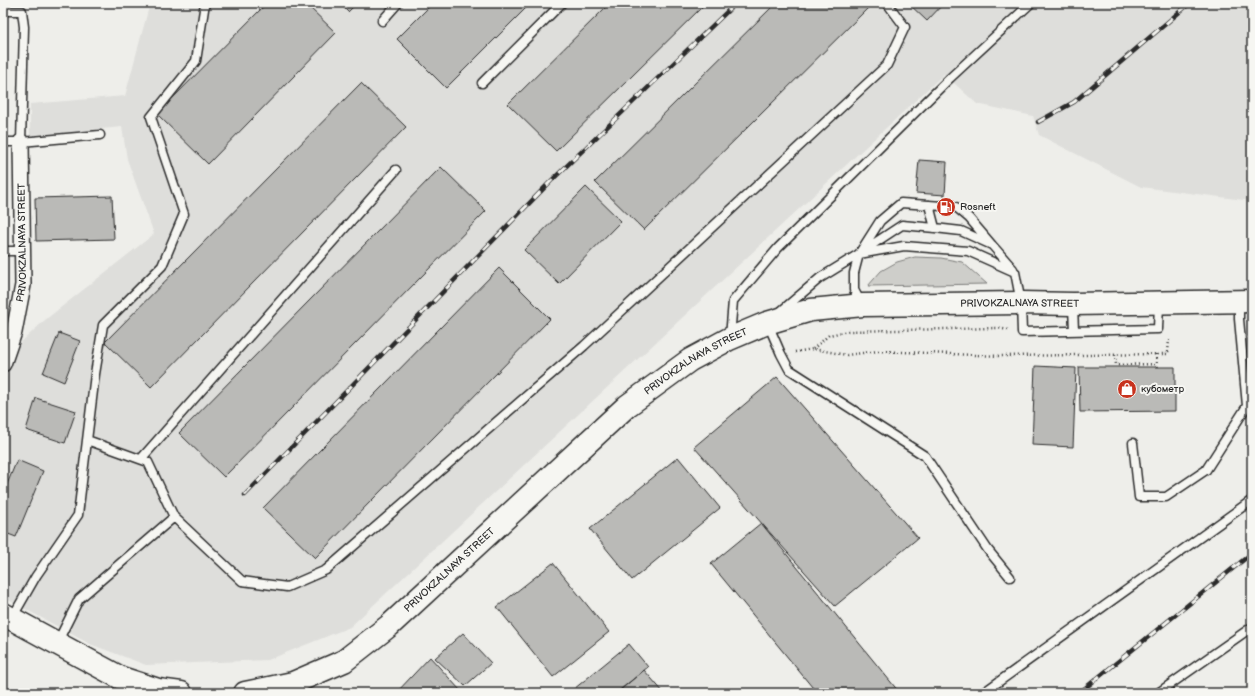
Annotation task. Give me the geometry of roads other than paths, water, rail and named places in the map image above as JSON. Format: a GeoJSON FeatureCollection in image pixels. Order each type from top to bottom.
{"type":"FeatureCollection","features":[{"type":"Feature","properties":{"kind":"main road","name":"PRIVOKZALNAYA STREET"},"geometry":{"type":"LineString","coordinates":[[246,693],[293,683],[344,661],[390,625],[627,406],[690,360],[730,339],[767,323],[811,310],[863,305],[1245,301]]}},
{"type":"Feature","properties":{"kind":"main road"},"geometry":{"type":"LineString","coordinates":[[7,616],[121,678],[158,692],[181,693]]}},
{"type":"Feature","properties":{"kind":"street","name":"PRIVOKZALNAYA STREET"},"geometry":{"type":"LineString","coordinates":[[3,364],[14,332],[24,285],[20,142]]}},
{"type":"Feature","properties":{"kind":"lane"},"geometry":{"type":"LineString","coordinates":[[7,616],[78,515],[95,374],[103,324],[162,266],[184,214],[151,117],[196,61],[205,3]]}},
{"type":"Feature","properties":{"kind":"lane"},"geometry":{"type":"LineString","coordinates":[[382,20],[398,3]]}},
{"type":"Feature","properties":{"kind":"lane"},"geometry":{"type":"LineString","coordinates":[[482,83],[562,3]]}},
{"type":"Feature","properties":{"kind":"lane"},"geometry":{"type":"LineString","coordinates":[[87,440],[148,462],[174,517],[242,581],[287,588],[326,570],[584,346],[887,65],[905,26],[887,3]]}},
{"type":"Feature","properties":{"kind":"lane"},"geometry":{"type":"LineString","coordinates":[[730,339],[733,301],[778,248],[950,78],[1030,3]]}},
{"type":"Feature","properties":{"kind":"lane"},"geometry":{"type":"LineString","coordinates":[[3,11],[22,11],[24,26],[20,142]]}},
{"type":"Feature","properties":{"kind":"lane"},"geometry":{"type":"LineString","coordinates":[[3,142],[20,142],[100,135]]}},
{"type":"Feature","properties":{"kind":"lane"},"geometry":{"type":"LineString","coordinates":[[141,459],[396,170]]}},
{"type":"Feature","properties":{"kind":"lane"},"geometry":{"type":"LineString","coordinates":[[863,305],[854,290],[854,273],[859,254],[880,221],[901,203],[956,207],[969,218],[1015,272],[1021,303],[1022,332],[1158,330],[1159,303]]}},
{"type":"Feature","properties":{"kind":"lane"},"geometry":{"type":"LineString","coordinates":[[929,205],[935,228]]}},
{"type":"Feature","properties":{"kind":"lane"},"geometry":{"type":"LineString","coordinates":[[992,245],[961,231],[902,226],[820,278],[767,323],[789,369],[925,456],[988,550],[1010,577]]}},
{"type":"Feature","properties":{"kind":"lane"},"geometry":{"type":"LineString","coordinates":[[859,254],[904,246],[968,251],[1015,272]]}},
{"type":"Feature","properties":{"kind":"lane"},"geometry":{"type":"LineString","coordinates":[[3,251],[23,251]]}},
{"type":"Feature","properties":{"kind":"lane"},"geometry":{"type":"LineString","coordinates":[[1133,443],[1139,497],[1166,497],[1206,470],[1247,406],[1239,319],[1245,301]]}},
{"type":"Feature","properties":{"kind":"lane"},"geometry":{"type":"LineString","coordinates":[[1073,304],[1074,331]]}},
{"type":"Feature","properties":{"kind":"lane"},"geometry":{"type":"LineString","coordinates":[[983,693],[1252,500]]}},
{"type":"Feature","properties":{"kind":"lane"},"geometry":{"type":"LineString","coordinates":[[56,644],[78,599],[174,517]]}},
{"type":"Feature","properties":{"kind":"lane"},"geometry":{"type":"LineString","coordinates":[[1158,693],[1252,626]]}},
{"type":"Feature","properties":{"kind":"railway"},"geometry":{"type":"LineString","coordinates":[[245,495],[551,181],[736,3]]}},
{"type":"Feature","properties":{"kind":"railway"},"geometry":{"type":"LineString","coordinates":[[1038,122],[1074,102],[1190,3]]}},
{"type":"Feature","properties":{"kind":"railway"},"geometry":{"type":"LineString","coordinates":[[1079,693],[1252,553]]}},
{"type":"Feature","properties":{"kind":"place","name":"Rosneft"},"geometry":{"type":"Point","coordinates":[946,207]}},
{"type":"Feature","properties":{"kind":"place","name":"кубометр"},"geometry":{"type":"Point","coordinates":[1127,389]}}]}
